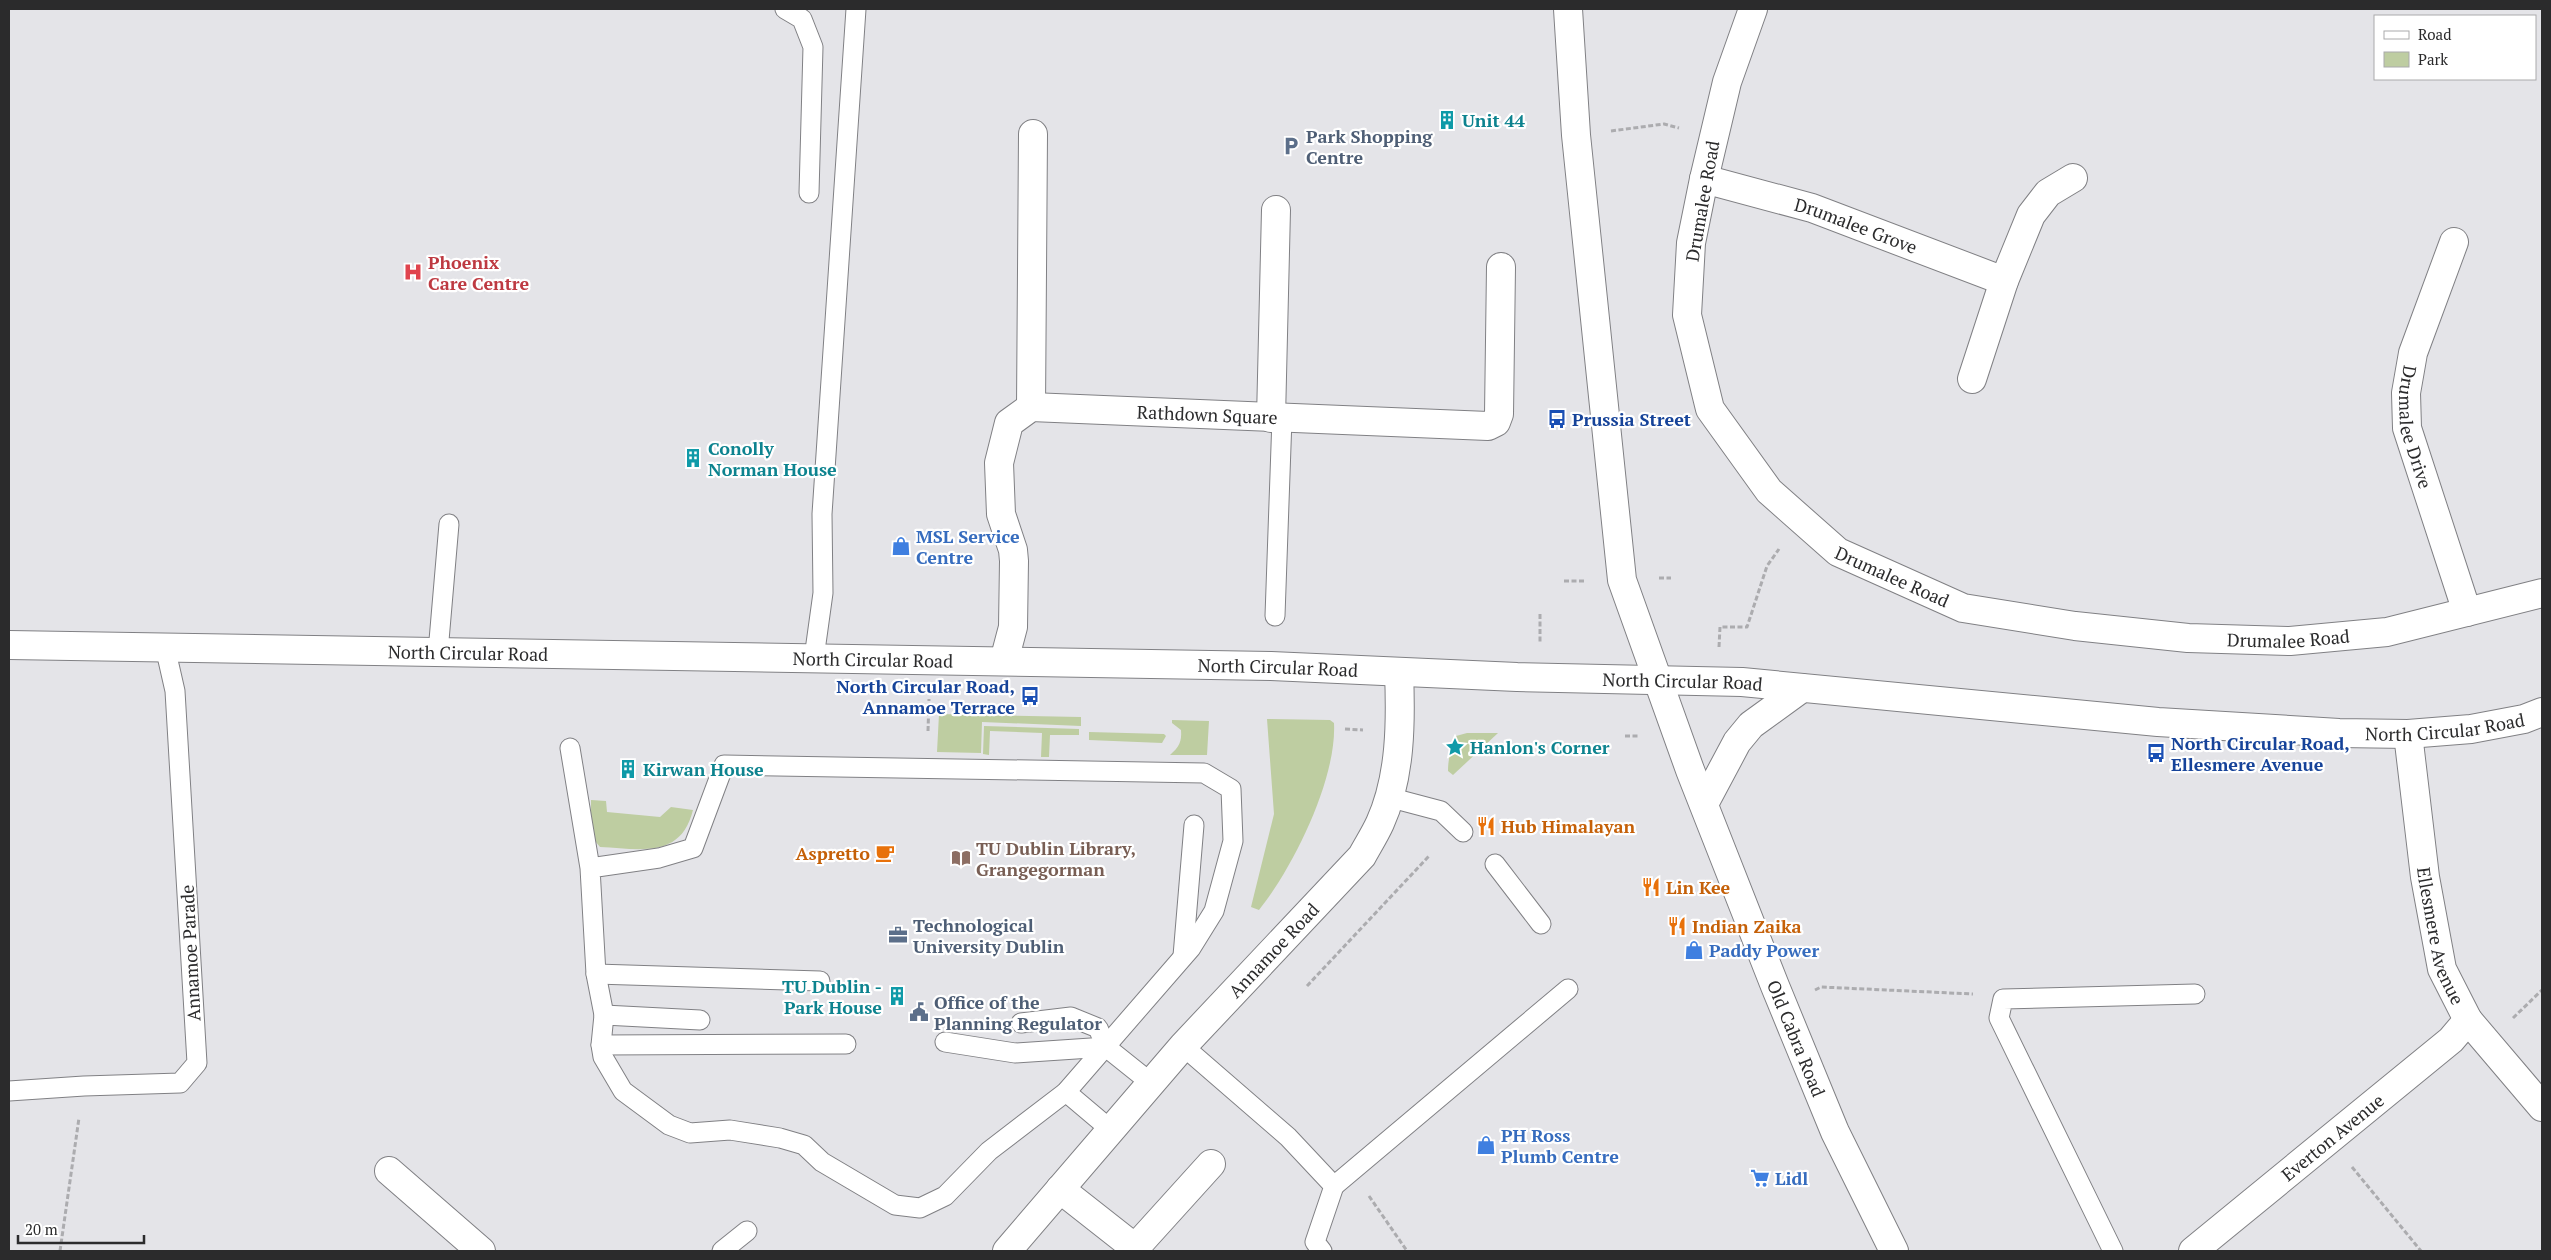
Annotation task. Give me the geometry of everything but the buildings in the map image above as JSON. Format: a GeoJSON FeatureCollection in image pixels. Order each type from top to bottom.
{"type":"FeatureCollection","features":[{"type":"Feature","properties":{"kind":"street"},"geometry":{"type":"LineString","coordinates":[[1568,9],[1576,135],[1622,580],[1658,680]]}},
{"type":"Feature","properties":{"kind":"street","name":"Drumalee Road"},"geometry":{"type":"LineString","coordinates":[[1753,9],[1727,82],[1704,179],[1691,243],[1688,315],[1710,409],[1769,491],[1838,552],[1963,608],[2076,626],[2188,638],[2290,641],[2387,632],[2542,593]]}},
{"type":"Feature","properties":{"kind":"street"},"geometry":{"type":"LineString","coordinates":[[1004,661],[1013,627],[1014,561],[1013,550],[1001,514],[999,463],[1009,423],[1031,407],[1033,134]]}},
{"type":"Feature","properties":{"kind":"street"},"geometry":{"type":"LineString","coordinates":[[1972,379],[2004,281],[2031,215],[2048,193],[2073,178]]}},
{"type":"Feature","properties":{"kind":"street","name":"Drumalee Grove"},"geometry":{"type":"LineString","coordinates":[[1704,179],[1812,208],[2004,281]]}},
{"type":"Feature","properties":{"kind":"street"},"geometry":{"type":"LineString","coordinates":[[1276,210],[1276,418]]}},
{"type":"Feature","properties":{"kind":"street","name":"Drumalee Drive"},"geometry":{"type":"LineString","coordinates":[[2454,242],[2413,353],[2406,393],[2407,428],[2467,612]]}},
{"type":"Feature","properties":{"kind":"street","name":"Rathdown Square"},"geometry":{"type":"LineString","coordinates":[[1031,407],[1488,426],[1496,422],[1499,414],[1501,267]]}},
{"type":"Feature","properties":{"kind":"street","name":"North Circular Road"},"geometry":{"type":"LineString","coordinates":[[9,645],[1271,666],[1533,678],[1742,682],[2158,722],[2339,733],[2408,734],[2471,729],[2524,719],[2542,712]]}},
{"type":"Feature","properties":{"kind":"street","name":"Annamoe Road"},"geometry":{"type":"LineString","coordinates":[[1007,1251],[1183,1046],[1362,856],[1381,821],[1394,773],[1399,732],[1399,672]]}},
{"type":"Feature","properties":{"kind":"street","name":"Old Cabra Road"},"geometry":{"type":"LineString","coordinates":[[1658,680],[1783,1006],[1835,1132],[1894,1251]]}},
{"type":"Feature","properties":{"kind":"street"},"geometry":{"type":"LineString","coordinates":[[1704,804],[1737,742],[1751,725],[1802,688]]}},
{"type":"Feature","properties":{"kind":"street","name":"Ellesmere Avenue"},"geometry":{"type":"LineString","coordinates":[[2408,734],[2424,878],[2442,969],[2468,1020],[2542,1107]]}},
{"type":"Feature","properties":{"kind":"street","name":"Everton Avenue"},"geometry":{"type":"LineString","coordinates":[[2193,1251],[2451,1040],[2468,1020]]}},
{"type":"Feature","properties":{"kind":"street"},"geometry":{"type":"LineString","coordinates":[[1060,1189],[1135,1248],[1211,1164]]}},
{"type":"Feature","properties":{"kind":"street"},"geometry":{"type":"LineString","coordinates":[[389,1172],[481,1251]]}},
{"type":"Feature","properties":{"kind":"lane"},"geometry":{"type":"LineString","coordinates":[[785,9],[802,19],[813,47],[809,193]]}},
{"type":"Feature","properties":{"kind":"lane"},"geometry":{"type":"LineString","coordinates":[[814,658],[823,592],[822,514],[856,9]]}},
{"type":"Feature","properties":{"kind":"lane"},"geometry":{"type":"LineString","coordinates":[[1275,616],[1276,418]]}},
{"type":"Feature","properties":{"kind":"lane"},"geometry":{"type":"LineString","coordinates":[[438,652],[449,524]]}},
{"type":"Feature","properties":{"kind":"lane","name":"Annamoe Parade"},"geometry":{"type":"LineString","coordinates":[[9,1091],[180,1083],[197,1063],[175,691],[165,647]]}},
{"type":"Feature","properties":{"kind":"lane"},"geometry":{"type":"LineString","coordinates":[[570,748],[590,868],[596,974],[604,1015],[600,1044],[603,1057],[623,1092],[669,1125],[690,1133],[730,1130],[780,1138],[804,1145],[822,1162],[895,1205],[920,1208],[945,1196],[989,1151],[1066,1092],[1183,957],[1214,911],[1233,841],[1231,789],[1204,773],[724,765],[693,848],[659,858],[590,868]]}},
{"type":"Feature","properties":{"kind":"lane"},"geometry":{"type":"LineString","coordinates":[[1388,797],[1441,811],[1463,832]]}},
{"type":"Feature","properties":{"kind":"lane"},"geometry":{"type":"LineString","coordinates":[[1183,957],[1194,825]]}},
{"type":"Feature","properties":{"kind":"lane"},"geometry":{"type":"LineString","coordinates":[[1495,864],[1541,924]]}},
{"type":"Feature","properties":{"kind":"lane"},"geometry":{"type":"LineString","coordinates":[[596,974],[820,981]]}},
{"type":"Feature","properties":{"kind":"lane"},"geometry":{"type":"LineString","coordinates":[[1322,1251],[1314,1242],[1334,1186],[1568,989]]}},
{"type":"Feature","properties":{"kind":"lane"},"geometry":{"type":"LineString","coordinates":[[2113,1251],[1999,1018],[2003,1000],[2194,994]]}},
{"type":"Feature","properties":{"kind":"lane"},"geometry":{"type":"LineString","coordinates":[[604,1015],[700,1020]]}},
{"type":"Feature","properties":{"kind":"lane"},"geometry":{"type":"LineString","coordinates":[[1021,1023],[1071,1017],[1098,1028],[1106,1047],[1151,1083]]}},
{"type":"Feature","properties":{"kind":"lane"},"geometry":{"type":"LineString","coordinates":[[945,1042],[1016,1053],[1106,1047]]}},
{"type":"Feature","properties":{"kind":"lane"},"geometry":{"type":"LineString","coordinates":[[600,1044],[846,1044]]}},
{"type":"Feature","properties":{"kind":"lane"},"geometry":{"type":"LineString","coordinates":[[1183,1046],[1288,1137],[1334,1186]]}},
{"type":"Feature","properties":{"kind":"lane"},"geometry":{"type":"LineString","coordinates":[[1066,1092],[1111,1130]]}},
{"type":"Feature","properties":{"kind":"lane"},"geometry":{"type":"LineString","coordinates":[[722,1251],[746,1231]]}},
{"type":"Feature","properties":{"kind":"path"},"geometry":{"type":"LineString","coordinates":[[1576,135],[1664,124],[1714,137]]}},
{"type":"Feature","properties":{"kind":"path"},"geometry":{"type":"LineString","coordinates":[[1720,627],[1747,626],[1767,566],[1801,520]]}},
{"type":"Feature","properties":{"kind":"path"},"geometry":{"type":"LineString","coordinates":[[928,731],[929,699]]}},
{"type":"Feature","properties":{"kind":"path"},"geometry":{"type":"LineString","coordinates":[[1307,986],[1429,856]]}},
{"type":"Feature","properties":{"kind":"path"},"geometry":{"type":"LineString","coordinates":[[1783,1006],[1820,988],[1968,993],[2003,1000]]}},
{"type":"Feature","properties":{"kind":"path"},"geometry":{"type":"LineString","coordinates":[[60,1251],[84,1086]]}},
{"type":"Feature","properties":{"kind":"path"},"geometry":{"type":"LineString","coordinates":[[2329,1140],[2421,1251]]}},
{"type":"Feature","properties":{"kind":"path"},"geometry":{"type":"LineString","coordinates":[[1374,1190],[1367,1195],[1407,1251]]}},
{"type":"Feature","properties":{"kind":"green space"},"geometry":{"type":"Polygon","coordinates":[[[939,714],[1081,717],[1081,726],[982,722],[981,753],[937,752],[939,714]]]}},
{"type":"Feature","properties":{"kind":"green space"},"geometry":{"type":"Polygon","coordinates":[[[1267,719],[1330,720],[1334,723],[1333,745],[1321,796],[1285,871],[1259,910],[1251,907],[1274,814],[1267,719]]]}},
{"type":"Feature","properties":{"kind":"green space"},"geometry":{"type":"Polygon","coordinates":[[[1172,720],[1209,721],[1207,755],[1170,755],[1179,744],[1181,734],[1181,730],[1172,723],[1172,720]]]}},
{"type":"Feature","properties":{"kind":"green space"},"geometry":{"type":"Polygon","coordinates":[[[984,726],[1079,729],[1079,735],[1050,735],[1049,757],[1041,757],[1042,733],[990,731],[989,755],[983,754],[984,726]]]}},
{"type":"Feature","properties":{"kind":"green space"},"geometry":{"type":"Polygon","coordinates":[[[1089,732],[1164,734],[1166,736],[1162,743],[1089,740],[1089,732]]]}},
{"type":"Feature","properties":{"kind":"green space"},"geometry":{"type":"Polygon","coordinates":[[[1467,733],[1498,733],[1453,775],[1448,771],[1449,757],[1456,736],[1467,733]]]}},
{"type":"Feature","properties":{"kind":"green space"},"geometry":{"type":"Polygon","coordinates":[[[591,800],[606,801],[607,812],[660,817],[671,807],[693,810],[687,826],[679,837],[669,844],[657,848],[644,849],[600,847],[591,836],[591,800]]]}},
{"type":"Feature","properties":{"kind":"place","name":"Unit 44"},"geometry":{"type":"Point","coordinates":[1447,120]}},
{"type":"Feature","properties":{"kind":"place","name":"Park Shopping Centre"},"geometry":{"type":"Point","coordinates":[1291,146]}},
{"type":"Feature","properties":{"kind":"place","name":"Phoenix Care Centre"},"geometry":{"type":"Point","coordinates":[413,272]}},
{"type":"Feature","properties":{"kind":"place","name":"Prussia Street"},"geometry":{"type":"Point","coordinates":[1557,419]}},
{"type":"Feature","properties":{"kind":"place","name":"Conolly Norman House"},"geometry":{"type":"Point","coordinates":[693,458]}},
{"type":"Feature","properties":{"kind":"place","name":"MSL Service Centre"},"geometry":{"type":"Point","coordinates":[901,546]}},
{"type":"Feature","properties":{"kind":"place","name":"North Circular Road, Annamoe Terrace"},"geometry":{"type":"Point","coordinates":[1030,696]}},
{"type":"Feature","properties":{"kind":"place","name":"Hanlon's Corner"},"geometry":{"type":"Point","coordinates":[1455,747]}},
{"type":"Feature","properties":{"kind":"place","name":"North Circular Road, Ellesmere Avenue"},"geometry":{"type":"Point","coordinates":[2156,753]}},
{"type":"Feature","properties":{"kind":"place","name":"Kirwan House"},"geometry":{"type":"Point","coordinates":[628,769]}},
{"type":"Feature","properties":{"kind":"place","name":"Hub Himalayan"},"geometry":{"type":"Point","coordinates":[1486,826]}},
{"type":"Feature","properties":{"kind":"place","name":"Aspretto"},"geometry":{"type":"Point","coordinates":[885,853]}},
{"type":"Feature","properties":{"kind":"place","name":"TU Dublin Library, Grangegorman"},"geometry":{"type":"Point","coordinates":[961,858]}},
{"type":"Feature","properties":{"kind":"place","name":"Lin Kee"},"geometry":{"type":"Point","coordinates":[1651,887]}},
{"type":"Feature","properties":{"kind":"place","name":"Indian Zaika"},"geometry":{"type":"Point","coordinates":[1677,926]}},
{"type":"Feature","properties":{"kind":"place","name":"Technological University Dublin"},"geometry":{"type":"Point","coordinates":[898,935]}},
{"type":"Feature","properties":{"kind":"place","name":"Paddy Power"},"geometry":{"type":"Point","coordinates":[1694,950]}},
{"type":"Feature","properties":{"kind":"place","name":"TU Dublin - Park House"},"geometry":{"type":"Point","coordinates":[897,996]}},
{"type":"Feature","properties":{"kind":"place","name":"Office of the Planning Regulator"},"geometry":{"type":"Point","coordinates":[919,1012]}},
{"type":"Feature","properties":{"kind":"place","name":"PH Ross Plumb Centre"},"geometry":{"type":"Point","coordinates":[1486,1145]}},
{"type":"Feature","properties":{"kind":"place","name":"Lidl"},"geometry":{"type":"Point","coordinates":[1760,1178]}}]}
